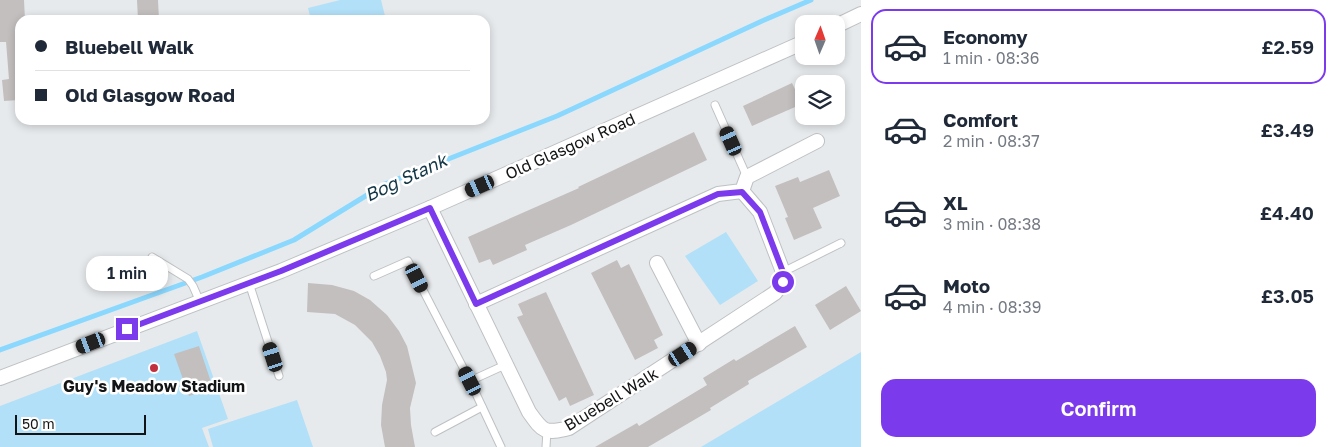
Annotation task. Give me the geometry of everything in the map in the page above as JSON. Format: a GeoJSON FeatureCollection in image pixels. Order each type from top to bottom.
{"type":"FeatureCollection","features":[{"type":"Feature","properties":{"kind":"street"},"geometry":{"type":"LineString","coordinates":[[845,22],[861,14]]}},
{"type":"Feature","properties":{"kind":"street","name":"Old Glasgow Road"},"geometry":{"type":"LineString","coordinates":[[0,378],[249,283],[430,208],[795,46]]}},
{"type":"Feature","properties":{"kind":"street"},"geometry":{"type":"LineString","coordinates":[[742,192],[747,177],[817,141]]}},
{"type":"Feature","properties":{"kind":"street"},"geometry":{"type":"LineString","coordinates":[[742,192],[760,212],[783,272]]}},
{"type":"Feature","properties":{"kind":"street"},"geometry":{"type":"LineString","coordinates":[[476,304],[718,194],[742,192]]}},
{"type":"Feature","properties":{"kind":"street","name":"Bluebell Walk"},"geometry":{"type":"LineString","coordinates":[[430,208],[529,412],[540,428],[554,432],[570,428],[775,293],[783,282],[783,272]]}},
{"type":"Feature","properties":{"kind":"street"},"geometry":{"type":"LineString","coordinates":[[657,263],[699,344]]}},
{"type":"Feature","properties":{"kind":"lane"},"geometry":{"type":"LineString","coordinates":[[714,105],[747,177]]}},
{"type":"Feature","properties":{"kind":"lane"},"geometry":{"type":"LineString","coordinates":[[783,272],[841,243]]}},
{"type":"Feature","properties":{"kind":"lane"},"geometry":{"type":"LineString","coordinates":[[152,257],[188,279],[200,302]]}},
{"type":"Feature","properties":{"kind":"lane"},"geometry":{"type":"LineString","coordinates":[[374,276],[408,261],[470,381],[501,447]]}},
{"type":"Feature","properties":{"kind":"lane"},"geometry":{"type":"LineString","coordinates":[[249,283],[279,376]]}},
{"type":"Feature","properties":{"kind":"lane"},"geometry":{"type":"LineString","coordinates":[[470,381],[505,365]]}},
{"type":"Feature","properties":{"kind":"lane"},"geometry":{"type":"LineString","coordinates":[[435,432],[482,408]]}},
{"type":"Feature","properties":{"kind":"lane"},"geometry":{"type":"LineString","coordinates":[[546,447],[547,430]]}},
{"type":"Feature","properties":{"kind":"shaded area"},"geometry":{"type":"Polygon","coordinates":[[[340,0],[381,0],[385,15],[310,15],[308,8],[340,0]]]}},
{"type":"Feature","properties":{"kind":"shaded area"},"geometry":{"type":"Polygon","coordinates":[[[726,232],[758,281],[720,305],[685,256],[726,232]]]}},
{"type":"Feature","properties":{"kind":"shaded area","name":"Guy's Meadow Stadium"},"geometry":{"type":"Polygon","coordinates":[[[197,331],[228,419],[202,428],[209,447],[0,447],[0,406],[197,331]]]}},
{"type":"Feature","properties":{"kind":"shaded area"},"geometry":{"type":"Polygon","coordinates":[[[861,352],[861,447],[701,447],[861,352]]]}},
{"type":"Feature","properties":{"kind":"shaded area"},"geometry":{"type":"Polygon","coordinates":[[[297,400],[313,447],[213,447],[208,429],[297,400]]]}},
{"type":"Feature","properties":{"kind":"building"},"geometry":{"type":"Polygon","coordinates":[[[0,0],[24,0],[25,15],[15,15],[15,100],[4,101],[2,80],[9,79],[6,42],[0,42],[0,0]]]}},
{"type":"Feature","properties":{"kind":"building"},"geometry":{"type":"Polygon","coordinates":[[[137,0],[158,0],[159,15],[138,15],[137,0]]]}},
{"type":"Feature","properties":{"kind":"building"},"geometry":{"type":"Polygon","coordinates":[[[792,83],[795,89],[795,107],[752,126],[743,106],[792,83]]]}},
{"type":"Feature","properties":{"kind":"building"},"geometry":{"type":"Polygon","coordinates":[[[694,132],[707,160],[525,245],[527,250],[493,265],[490,259],[479,263],[468,237],[579,188],[694,132]]]}},
{"type":"Feature","properties":{"kind":"building"},"geometry":{"type":"Polygon","coordinates":[[[829,170],[840,196],[813,208],[822,228],[794,240],[785,218],[788,217],[775,186],[798,177],[800,182],[829,170]]]}},
{"type":"Feature","properties":{"kind":"building"},"geometry":{"type":"Polygon","coordinates":[[[617,260],[621,268],[629,264],[663,335],[654,340],[658,348],[635,360],[591,273],[617,260]]]}},
{"type":"Feature","properties":{"kind":"building"},"geometry":{"type":"Polygon","coordinates":[[[308,283],[332,285],[354,291],[370,300],[387,315],[399,331],[407,346],[416,383],[410,408],[415,447],[385,447],[381,425],[382,405],[387,380],[380,356],[372,342],[355,325],[335,314],[307,312],[308,283]]]}},
{"type":"Feature","properties":{"kind":"building"},"geometry":{"type":"Polygon","coordinates":[[[846,286],[861,311],[830,330],[815,305],[846,286]]]}},
{"type":"Feature","properties":{"kind":"building"},"geometry":{"type":"Polygon","coordinates":[[[546,292],[594,395],[570,406],[566,397],[559,401],[517,317],[523,315],[518,304],[546,292]]]}},
{"type":"Feature","properties":{"kind":"building"},"geometry":{"type":"Polygon","coordinates":[[[795,326],[807,347],[748,381],[749,384],[710,408],[711,410],[648,447],[595,447],[637,423],[639,426],[707,385],[703,378],[795,326]]]}},
{"type":"Feature","properties":{"kind":"building"},"geometry":{"type":"Polygon","coordinates":[[[199,346],[213,388],[189,396],[174,354],[199,346]]]}},
{"type":"Feature","properties":{"kind":"waterway","name":"Bog Stank"},"geometry":{"type":"LineString","coordinates":[[0,350],[202,277],[294,240],[385,184],[557,116],[811,0]]}},
{"type":"Feature","properties":{"kind":"place","name":"Guy's Meadow Stadium"},"geometry":{"type":"Point","coordinates":[154,368]}},
{"type":"Feature","properties":{"kind":"route"},"geometry":{"type":"LineString","coordinates":[[127,329],[281,271],[430,208],[476,304],[718,194],[742,192],[760,212],[783,272],[783,282]]}}]}
